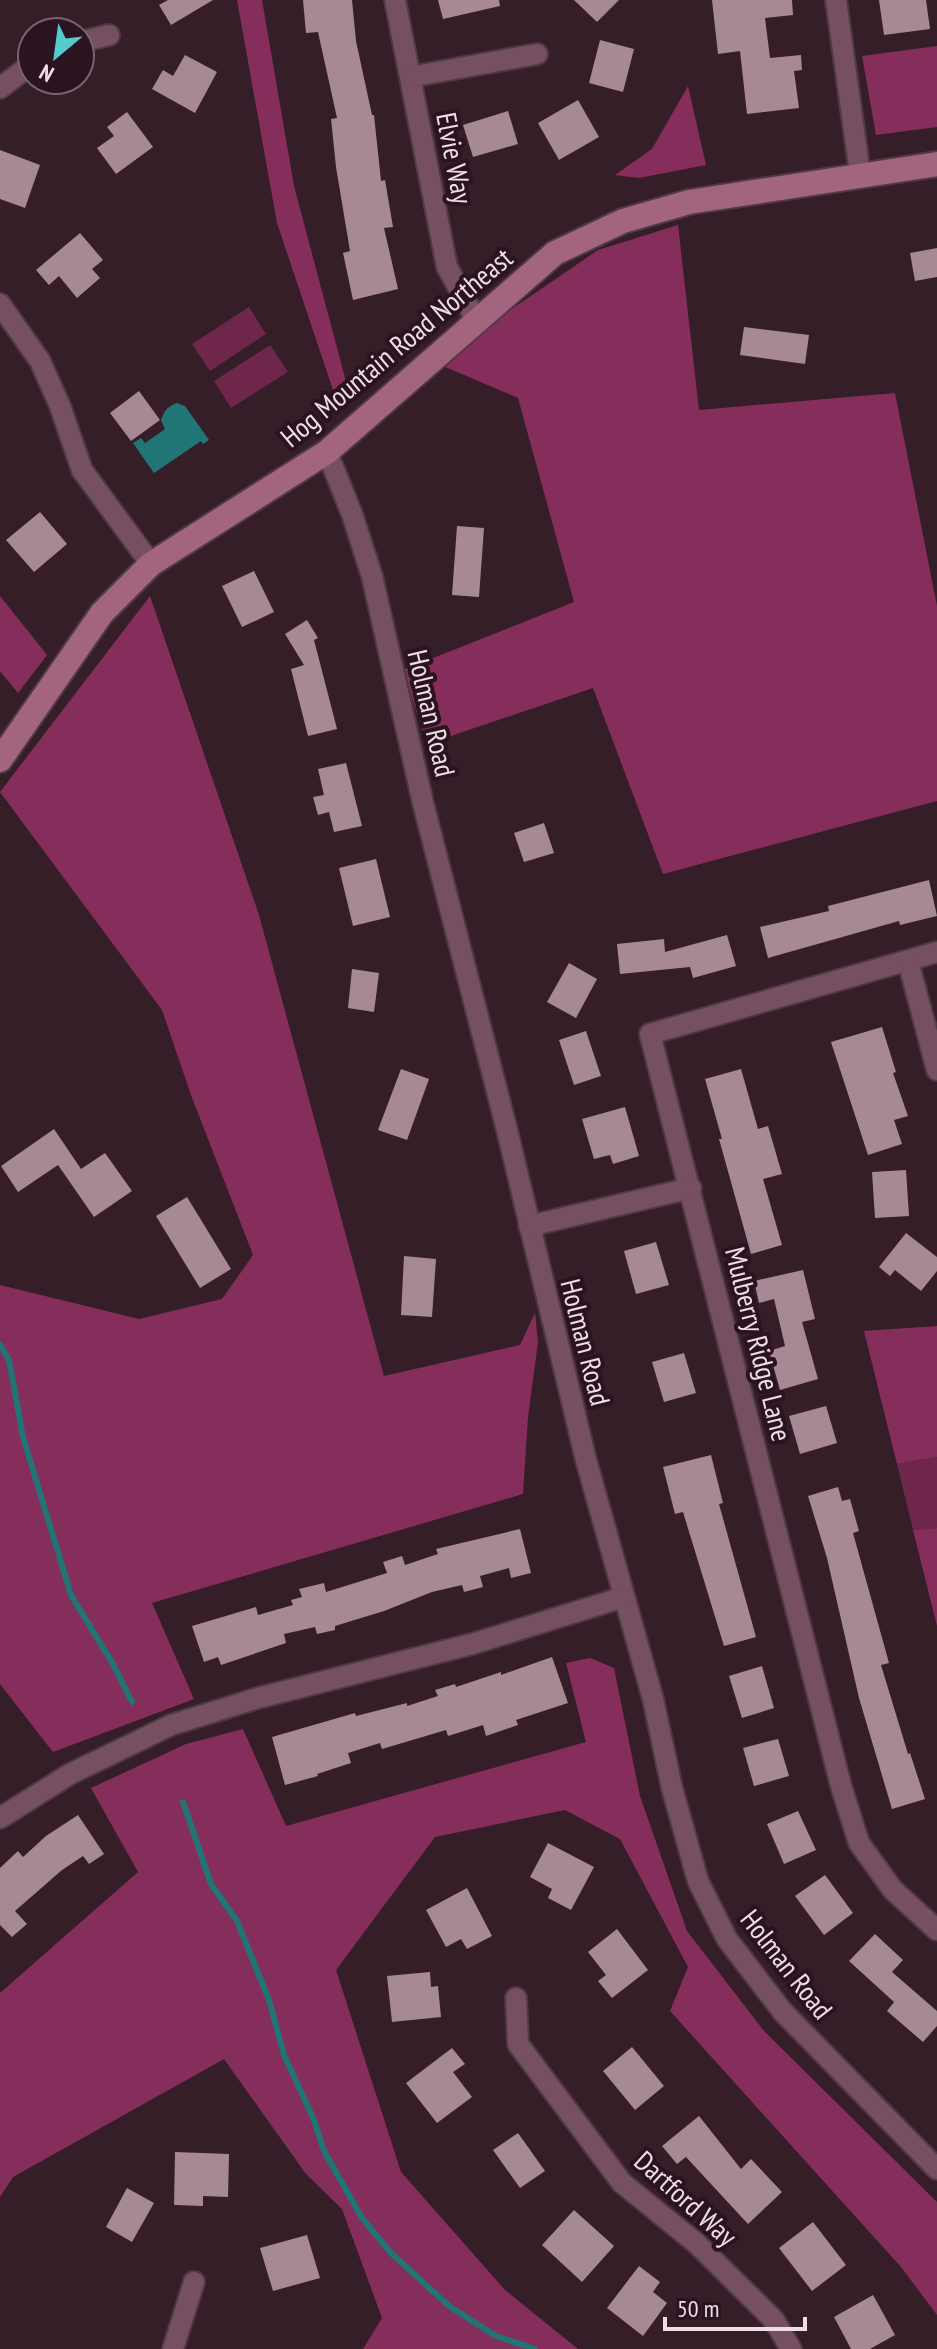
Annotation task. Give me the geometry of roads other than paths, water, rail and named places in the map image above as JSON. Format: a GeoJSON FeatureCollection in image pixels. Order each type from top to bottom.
{"type":"FeatureCollection","features":[{"type":"Feature","properties":{"kind":"street","name":"Elvie Way"},"geometry":{"type":"LineString","coordinates":[[395,0],[447,267],[476,320]]}},
{"type":"Feature","properties":{"kind":"street"},"geometry":{"type":"LineString","coordinates":[[836,0],[860,174]]}},
{"type":"Feature","properties":{"kind":"street"},"geometry":{"type":"LineString","coordinates":[[96,38],[109,35]]}},
{"type":"Feature","properties":{"kind":"street"},"geometry":{"type":"LineString","coordinates":[[410,77],[537,54]]}},
{"type":"Feature","properties":{"kind":"street","name":"Hog Mountain Road Northeast"},"geometry":{"type":"LineString","coordinates":[[0,760],[102,613],[151,564],[327,452],[555,253],[623,221],[689,202],[937,164]]}},
{"type":"Feature","properties":{"kind":"street"},"geometry":{"type":"LineString","coordinates":[[0,304],[40,361],[82,470],[151,564]]}},
{"type":"Feature","properties":{"kind":"street","name":"Holman Road"},"geometry":{"type":"LineString","coordinates":[[327,452],[372,576],[423,803],[503,1115],[586,1460],[653,1699],[672,1788],[698,1881],[727,1939],[783,2012],[937,2169]]}},
{"type":"Feature","properties":{"kind":"street","name":"Mulberry Ridge Lane"},"geometry":{"type":"LineString","coordinates":[[937,952],[650,1034],[837,1771],[859,1843],[893,1890],[937,1930]]}},
{"type":"Feature","properties":{"kind":"street"},"geometry":{"type":"LineString","coordinates":[[908,961],[937,1070]]}},
{"type":"Feature","properties":{"kind":"street"},"geometry":{"type":"LineString","coordinates":[[529,1226],[691,1188]]}},
{"type":"Feature","properties":{"kind":"street"},"geometry":{"type":"LineString","coordinates":[[0,1818],[70,1774],[171,1725],[258,1698],[472,1644],[624,1597]]}},
{"type":"Feature","properties":{"kind":"street","name":"Dartford Way"},"geometry":{"type":"LineString","coordinates":[[516,1998],[518,2044],[622,2183],[696,2243],[752,2298],[774,2320],[791,2349]]}},
{"type":"Feature","properties":{"kind":"street"},"geometry":{"type":"LineString","coordinates":[[173,2349],[194,2282]]}},
{"type":"Feature","properties":{"kind":"water"},"geometry":{"type":"Polygon","coordinates":[[[177,403],[185,406],[209,440],[203,444],[201,441],[154,473],[133,443],[141,438],[145,443],[165,429],[162,417],[169,407],[177,403]]]}},
{"type":"Feature","properties":{"kind":"waterway"},"geometry":{"type":"LineString","coordinates":[[0,1345],[9,1360],[23,1437],[71,1595],[132,1702]]}},
{"type":"Feature","properties":{"kind":"waterway"},"geometry":{"type":"LineString","coordinates":[[183,1802],[211,1884],[237,1921],[269,2000],[284,2055],[314,2120],[324,2151],[362,2218],[391,2253],[449,2306],[496,2336],[535,2349]]}}]}
